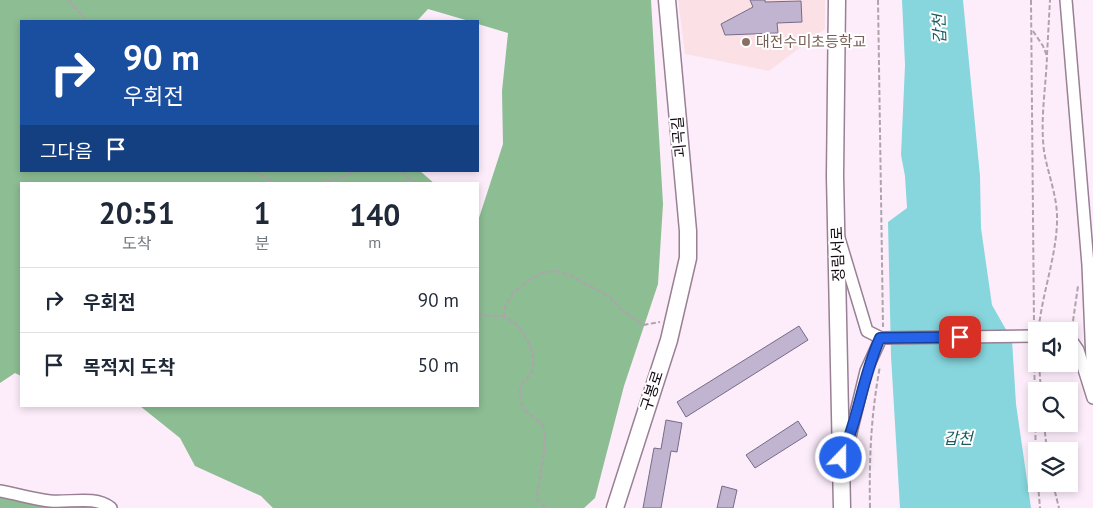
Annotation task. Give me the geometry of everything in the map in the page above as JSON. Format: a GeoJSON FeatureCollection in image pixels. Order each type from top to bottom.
{"type":"FeatureCollection","features":[{"type":"Feature","properties":{"kind":"street","name":"괴곡길"},"geometry":{"type":"LineString","coordinates":[[667,0],[688,231],[688,258],[685,273]]}},
{"type":"Feature","properties":{"kind":"street","name":"정림서로"},"geometry":{"type":"LineString","coordinates":[[837,0],[835,176],[838,234],[842,508]]}},
{"type":"Feature","properties":{"kind":"street"},"geometry":{"type":"LineString","coordinates":[[1066,0],[1088,265],[1093,385]]}},
{"type":"Feature","properties":{"kind":"street"},"geometry":{"type":"LineString","coordinates":[[838,234],[867,331],[884,338],[1028,335]]}},
{"type":"Feature","properties":{"kind":"street","name":"구봉로"},"geometry":{"type":"LineString","coordinates":[[615,508],[674,319],[685,273]]}},
{"type":"Feature","properties":{"kind":"street"},"geometry":{"type":"LineString","coordinates":[[841,458],[848,441],[869,362],[884,338]]}},
{"type":"Feature","properties":{"kind":"street"},"geometry":{"type":"LineString","coordinates":[[1078,350],[1093,398]]}},
{"type":"Feature","properties":{"kind":"street"},"geometry":{"type":"LineString","coordinates":[[0,491],[48,500],[105,503],[111,508]]}},
{"type":"Feature","properties":{"kind":"path"},"geometry":{"type":"LineString","coordinates":[[68,0],[86,20]]}},
{"type":"Feature","properties":{"kind":"path"},"geometry":{"type":"LineString","coordinates":[[878,0],[884,338]]}},
{"type":"Feature","properties":{"kind":"path"},"geometry":{"type":"LineString","coordinates":[[1032,0],[1035,322]]}},
{"type":"Feature","properties":{"kind":"path"},"geometry":{"type":"LineString","coordinates":[[1037,322],[1055,244],[1057,220],[1055,196],[1045,152],[1043,127],[1050,0]]}},
{"type":"Feature","properties":{"kind":"path"},"geometry":{"type":"LineString","coordinates":[[1032,30],[1043,46],[1046,56]]}},
{"type":"Feature","properties":{"kind":"path"},"geometry":{"type":"LineString","coordinates":[[256,172],[276,182]]}},
{"type":"Feature","properties":{"kind":"path"},"geometry":{"type":"LineString","coordinates":[[318,182],[353,172]]}},
{"type":"Feature","properties":{"kind":"path"},"geometry":{"type":"LineString","coordinates":[[402,172],[416,182]]}},
{"type":"Feature","properties":{"kind":"path"},"geometry":{"type":"LineString","coordinates":[[504,317],[504,307],[513,292],[527,281],[544,272],[556,271],[569,275],[610,297],[621,309],[643,325],[674,319]]}},
{"type":"Feature","properties":{"kind":"path"},"geometry":{"type":"LineString","coordinates":[[1073,322],[1078,285]]}},
{"type":"Feature","properties":{"kind":"path"},"geometry":{"type":"LineString","coordinates":[[479,313],[504,317],[518,327],[532,350],[534,361],[531,372],[524,380],[520,399],[527,413],[543,427],[546,437],[537,499],[546,508]]}},
{"type":"Feature","properties":{"kind":"path"},"geometry":{"type":"LineString","coordinates":[[870,508],[869,457],[872,413],[881,362]]}},
{"type":"Feature","properties":{"kind":"path"},"geometry":{"type":"LineString","coordinates":[[1035,372],[1036,442]]}},
{"type":"Feature","properties":{"kind":"path"},"geometry":{"type":"LineString","coordinates":[[1039,492],[1040,508]]}},
{"type":"Feature","properties":{"kind":"path"},"geometry":{"type":"LineString","coordinates":[[1055,492],[1058,508]]}},
{"type":"Feature","properties":{"kind":"shaded area","name":"대전수미초등학교"},"geometry":{"type":"Polygon","coordinates":[[[678,0],[825,0],[825,29],[769,71],[685,54],[678,0]]]}},
{"type":"Feature","properties":{"kind":"green space"},"geometry":{"type":"Polygon","coordinates":[[[0,0],[651,0],[663,204],[658,284],[624,386],[595,498],[584,508],[273,508],[261,496],[195,466],[180,438],[141,407],[479,407],[479,218],[503,144],[502,91],[508,33],[479,24],[479,20],[466,20],[428,9],[418,20],[20,20],[20,172],[421,172],[433,182],[20,182],[20,376],[15,373],[0,383],[0,0]]]}},
{"type":"Feature","properties":{"kind":"green space"},"geometry":{"type":"Polygon","coordinates":[[[0,497],[89,502],[97,508],[0,508],[0,497]]]}},
{"type":"Feature","properties":{"kind":"water","name":"갑천"},"geometry":{"type":"Polygon","coordinates":[[[902,0],[963,0],[980,176],[981,228],[992,305],[1012,340],[1016,404],[1031,508],[900,508],[891,356],[888,222],[907,208],[905,176],[901,155],[905,65],[902,0]]]}},
{"type":"Feature","properties":{"kind":"building"},"geometry":{"type":"Polygon","coordinates":[[[750,0],[765,0],[765,2],[801,1],[802,22],[777,23],[778,33],[725,35],[721,24],[753,7],[750,0]]]}},
{"type":"Feature","properties":{"kind":"building"},"geometry":{"type":"Polygon","coordinates":[[[799,326],[808,340],[686,417],[677,402],[799,326]]]}},
{"type":"Feature","properties":{"kind":"building"},"geometry":{"type":"Polygon","coordinates":[[[666,420],[682,423],[677,452],[671,451],[661,508],[643,508],[654,448],[661,449],[666,420]]]}},
{"type":"Feature","properties":{"kind":"building"},"geometry":{"type":"Polygon","coordinates":[[[798,421],[807,435],[755,468],[746,455],[798,421]]]}},
{"type":"Feature","properties":{"kind":"building"},"geometry":{"type":"Polygon","coordinates":[[[722,486],[737,490],[733,508],[717,508],[722,486]]]}},
{"type":"Feature","properties":{"kind":"place","name":"대전수미초등학교"},"geometry":{"type":"Point","coordinates":[746,42]}},
{"type":"Feature","properties":{"kind":"route"},"geometry":{"type":"LineString","coordinates":[[841,458],[848,441],[866,371],[872,353],[880,338],[960,337]]}}]}
